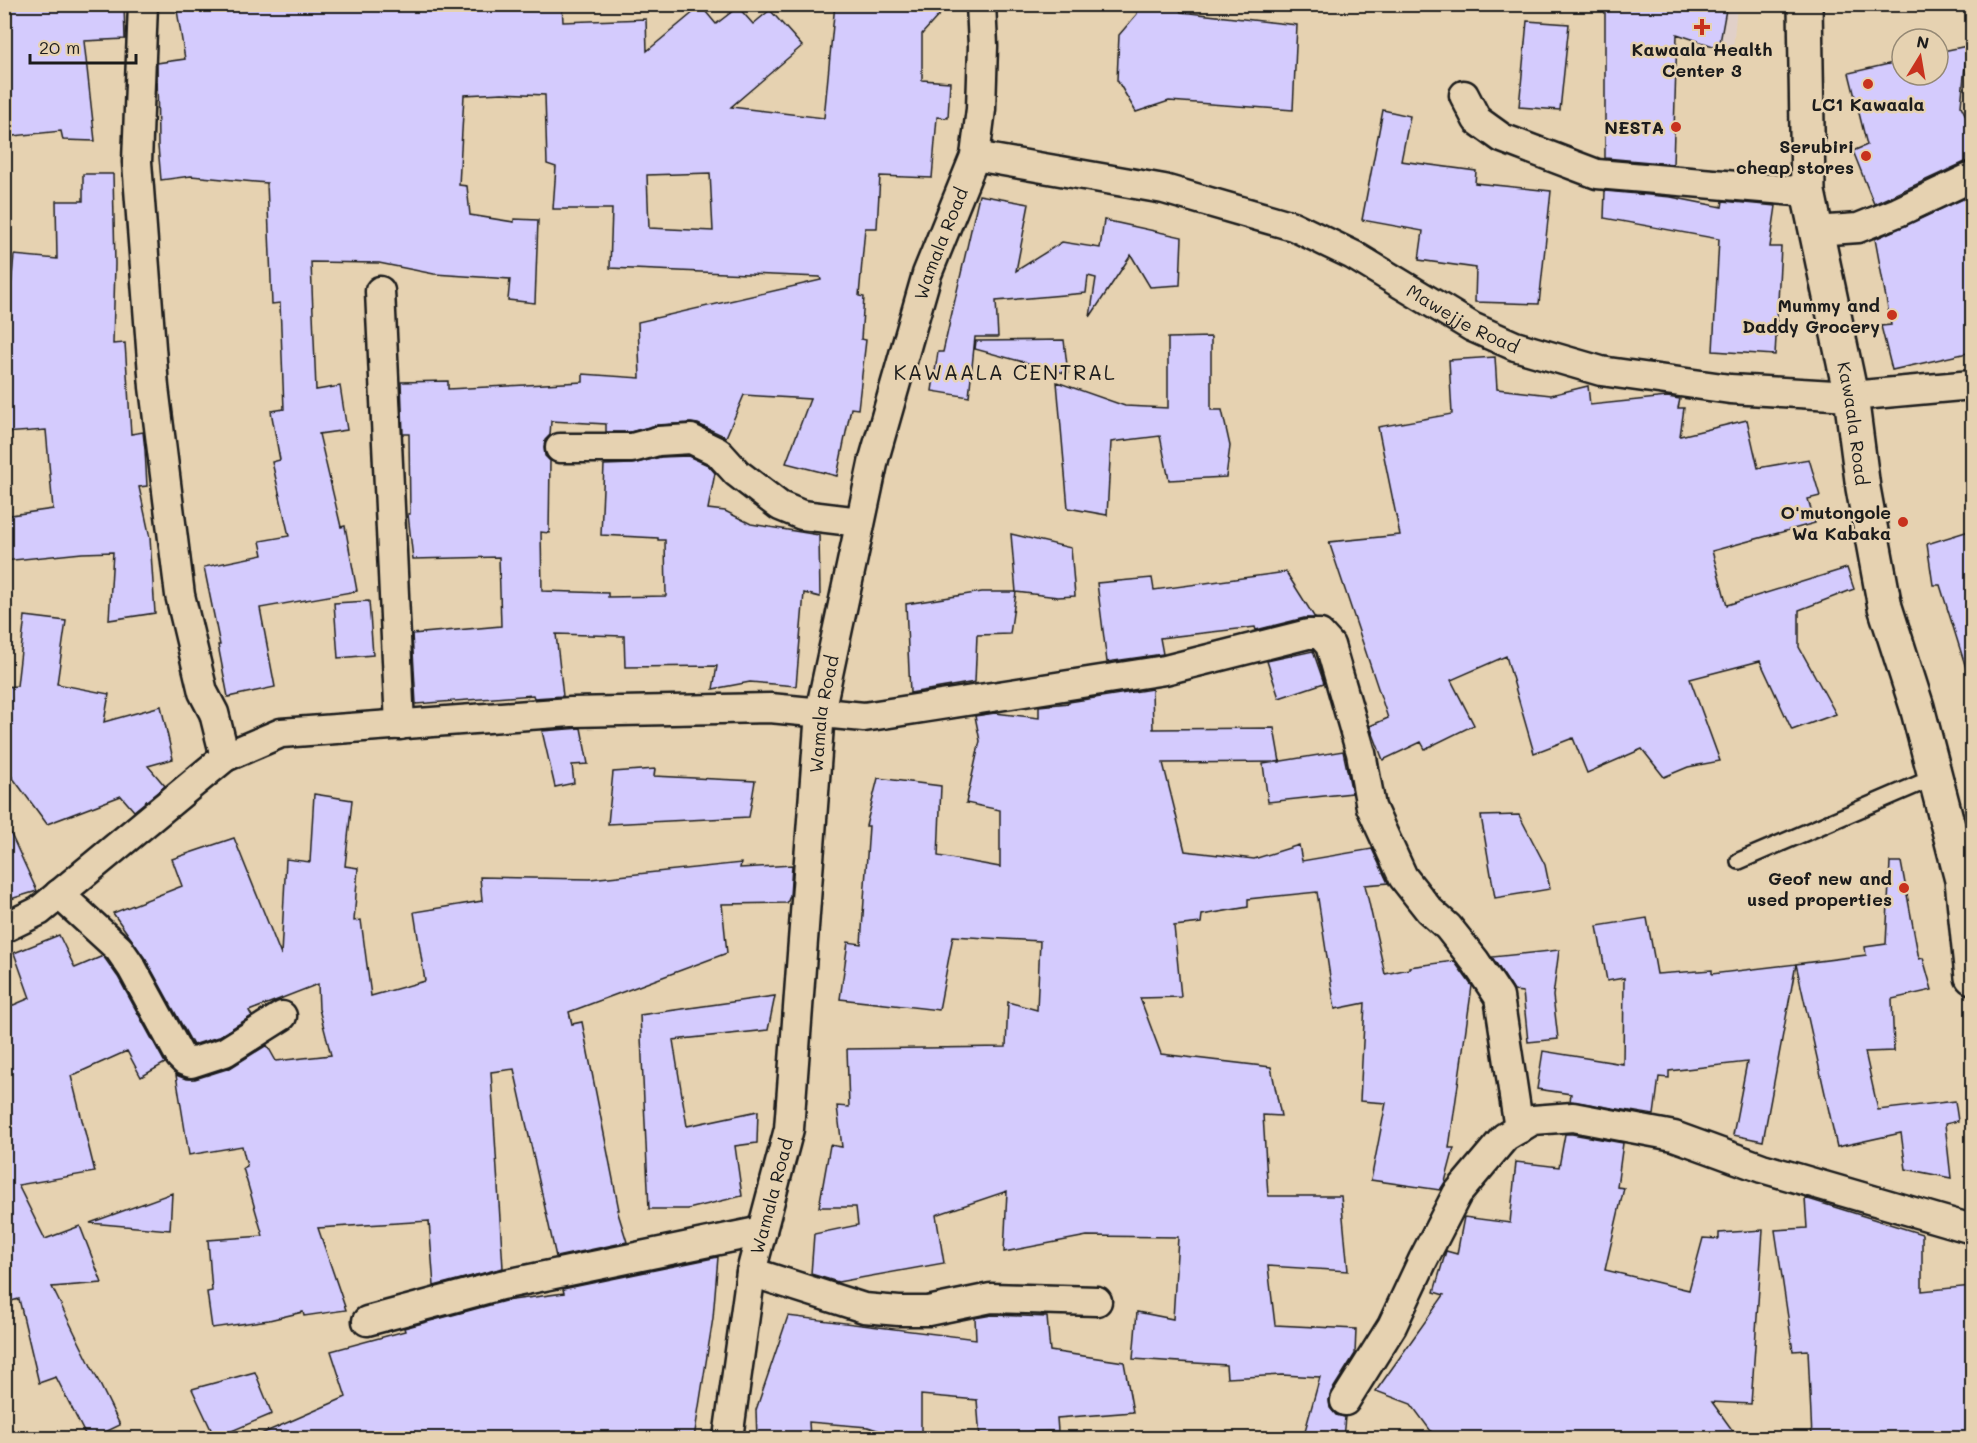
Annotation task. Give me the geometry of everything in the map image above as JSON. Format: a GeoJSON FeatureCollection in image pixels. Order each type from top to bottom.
{"type":"FeatureCollection","features":[{"type":"Feature","properties":{"kind":"street"},"geometry":{"type":"LineString","coordinates":[[142,4],[137,162],[154,387],[180,595],[203,692],[214,713],[225,757]]}},
{"type":"Feature","properties":{"kind":"street","name":"Wamala Road"},"geometry":{"type":"LineString","coordinates":[[728,1438],[751,1272],[789,1129],[820,712],[874,459],[927,274],[975,156],[981,109],[983,46],[981,4]]}},
{"type":"Feature","properties":{"kind":"street","name":"Kawaala Road"},"geometry":{"type":"LineString","coordinates":[[1804,4],[1808,192],[1851,396],[1863,488],[1885,606],[1917,707],[1962,880],[1971,958]]}},
{"type":"Feature","properties":{"kind":"street"},"geometry":{"type":"LineString","coordinates":[[1464,95],[1477,120],[1502,138],[1597,174],[1808,192]]}},
{"type":"Feature","properties":{"kind":"street","name":"Mawejje Road"},"geometry":{"type":"LineString","coordinates":[[975,156],[1164,189],[1293,226],[1353,255],[1472,327],[1515,346],[1601,371],[1730,389],[1851,396],[1972,385]]}},
{"type":"Feature","properties":{"kind":"street"},"geometry":{"type":"LineString","coordinates":[[1815,231],[1858,228],[1972,177]]}},
{"type":"Feature","properties":{"kind":"street"},"geometry":{"type":"LineString","coordinates":[[380,291],[400,725]]}},
{"type":"Feature","properties":{"kind":"street"},"geometry":{"type":"LineString","coordinates":[[560,448],[632,448],[658,441],[691,439],[718,452],[737,473],[780,506],[802,515],[860,522]]}},
{"type":"Feature","properties":{"kind":"street"},"geometry":{"type":"LineString","coordinates":[[4,928],[39,911],[225,757],[281,733],[571,712],[770,708],[864,717],[1153,672],[1308,634],[1320,634],[1330,645],[1361,753],[1371,807],[1403,877],[1429,910],[1448,927],[1475,961],[1499,997],[1519,1129]]}},
{"type":"Feature","properties":{"kind":"street"},"geometry":{"type":"LineString","coordinates":[[59,894],[119,949],[132,968],[175,1048],[185,1061],[191,1063],[225,1052],[282,1016]]}},
{"type":"Feature","properties":{"kind":"street"},"geometry":{"type":"LineString","coordinates":[[1345,1401],[1392,1326],[1422,1260],[1457,1194],[1505,1137],[1533,1120],[1573,1117],[1674,1136],[1762,1168],[1972,1229]]}},
{"type":"Feature","properties":{"kind":"street"},"geometry":{"type":"LineString","coordinates":[[367,1321],[501,1285],[762,1231]]}},
{"type":"Feature","properties":{"kind":"street"},"geometry":{"type":"LineString","coordinates":[[751,1272],[864,1308],[899,1311],[928,1311],[991,1298],[1097,1300]]}},
{"type":"Feature","properties":{"kind":"lane"},"geometry":{"type":"LineString","coordinates":[[1739,861],[1935,777]]}},
{"type":"Feature","properties":{"kind":"shaded area","name":"Kawaala Health Center 3"},"geometry":{"type":"Polygon","coordinates":[[[1605,5],[1737,5],[1733,49],[1605,5]]]}},
{"type":"Feature","properties":{"kind":"building"},"geometry":{"type":"Polygon","coordinates":[[[4,4],[124,4],[125,39],[84,41],[95,141],[63,140],[61,131],[4,137],[4,4]]]}},
{"type":"Feature","properties":{"kind":"building"},"geometry":{"type":"Polygon","coordinates":[[[176,4],[562,4],[563,22],[646,19],[647,51],[701,6],[716,24],[738,7],[753,24],[770,10],[802,46],[731,107],[824,118],[835,4],[949,4],[922,34],[922,80],[950,82],[948,118],[937,117],[932,178],[880,176],[877,228],[865,228],[859,296],[864,297],[861,339],[866,340],[858,409],[851,408],[837,476],[786,463],[810,399],[744,395],[726,437],[691,423],[657,425],[630,432],[606,432],[606,424],[551,421],[550,435],[545,440],[545,456],[550,461],[549,533],[541,532],[542,591],[608,593],[608,597],[666,596],[665,540],[601,535],[604,465],[632,464],[661,457],[688,456],[708,465],[715,473],[708,509],[725,511],[751,524],[819,535],[820,597],[804,593],[796,686],[750,682],[713,689],[717,666],[625,667],[624,636],[556,634],[563,696],[534,698],[533,695],[416,704],[412,634],[501,626],[499,557],[413,559],[408,514],[410,514],[409,434],[403,434],[401,382],[448,381],[448,389],[583,382],[583,374],[640,378],[638,322],[821,280],[820,277],[610,268],[612,209],[553,209],[556,167],[547,164],[545,95],[502,93],[464,95],[459,185],[467,186],[470,215],[514,222],[514,219],[538,220],[535,303],[508,300],[510,279],[434,274],[379,263],[311,262],[316,390],[340,386],[347,430],[319,434],[341,527],[345,526],[357,591],[260,608],[275,687],[228,697],[204,567],[263,555],[260,541],[289,536],[272,462],[280,460],[271,411],[284,409],[280,303],[272,304],[267,183],[191,176],[161,180],[158,146],[157,63],[185,59],[176,4]],[[710,173],[647,175],[649,228],[713,231],[710,173]]]}},
{"type":"Feature","properties":{"kind":"building"},"geometry":{"type":"Polygon","coordinates":[[[1138,4],[1177,4],[1181,12],[1297,25],[1293,110],[1169,101],[1136,112],[1117,80],[1119,35],[1137,14],[1138,4]]]}},
{"type":"Feature","properties":{"kind":"building"},"geometry":{"type":"Polygon","coordinates":[[[1605,4],[1727,4],[1719,48],[1677,34],[1673,164],[1605,158],[1605,4]]]}},
{"type":"Feature","properties":{"kind":"building"},"geometry":{"type":"Polygon","coordinates":[[[1527,21],[1569,24],[1560,110],[1519,107],[1527,21]]]}},
{"type":"Feature","properties":{"kind":"building"},"geometry":{"type":"Polygon","coordinates":[[[1967,46],[1961,106],[1972,128],[1972,161],[1965,162],[1874,204],[1853,151],[1867,145],[1849,73],[1890,64],[1890,87],[1950,87],[1950,50],[1967,46]]]}},
{"type":"Feature","properties":{"kind":"building"},"geometry":{"type":"Polygon","coordinates":[[[1383,110],[1410,116],[1401,161],[1476,171],[1475,183],[1551,191],[1539,304],[1475,302],[1476,268],[1419,260],[1423,231],[1362,220],[1383,110]]]}},
{"type":"Feature","properties":{"kind":"building"},"geometry":{"type":"Polygon","coordinates":[[[83,174],[113,174],[115,264],[113,344],[125,343],[131,434],[143,432],[147,486],[139,487],[150,538],[155,613],[109,620],[113,552],[4,561],[4,516],[53,509],[46,430],[4,433],[4,361],[14,255],[57,259],[56,201],[83,201],[83,174]]]}},
{"type":"Feature","properties":{"kind":"building"},"geometry":{"type":"Polygon","coordinates":[[[1605,191],[1671,197],[1722,207],[1723,201],[1776,206],[1770,247],[1781,247],[1775,355],[1713,351],[1719,239],[1604,218],[1605,191]]]}},
{"type":"Feature","properties":{"kind":"building"},"geometry":{"type":"Polygon","coordinates":[[[979,195],[1029,204],[1016,271],[1062,242],[1100,248],[1104,220],[1182,237],[1180,285],[1150,287],[1131,255],[1090,317],[1096,278],[1088,276],[1086,293],[996,301],[998,337],[975,337],[969,397],[932,391],[938,352],[943,352],[979,195]]]}},
{"type":"Feature","properties":{"kind":"building"},"geometry":{"type":"Polygon","coordinates":[[[1972,195],[1972,352],[1892,370],[1881,326],[1891,325],[1875,239],[1972,195]]]}},
{"type":"Feature","properties":{"kind":"building"},"geometry":{"type":"Polygon","coordinates":[[[1211,337],[1211,410],[1222,410],[1230,446],[1226,477],[1169,480],[1160,436],[1111,442],[1107,515],[1068,508],[1057,382],[1125,406],[1168,408],[1168,338],[1211,337]]]}},
{"type":"Feature","properties":{"kind":"building"},"geometry":{"type":"Polygon","coordinates":[[[1064,340],[1068,374],[975,349],[976,341],[1064,340]]]}},
{"type":"Feature","properties":{"kind":"building"},"geometry":{"type":"Polygon","coordinates":[[[1495,357],[1497,389],[1551,395],[1588,386],[1590,405],[1667,397],[1680,399],[1678,408],[1684,408],[1680,436],[1747,420],[1758,468],[1809,459],[1820,496],[1808,499],[1815,523],[1712,551],[1727,605],[1847,568],[1854,589],[1799,610],[1799,647],[1836,714],[1792,730],[1760,661],[1690,679],[1720,761],[1688,767],[1664,777],[1642,749],[1587,773],[1573,738],[1534,753],[1506,656],[1451,680],[1474,725],[1425,749],[1421,742],[1383,760],[1370,726],[1388,718],[1329,542],[1400,535],[1378,427],[1452,414],[1449,360],[1495,357]]]}},
{"type":"Feature","properties":{"kind":"building"},"geometry":{"type":"Polygon","coordinates":[[[1972,530],[1972,667],[1966,668],[1940,585],[1933,585],[1927,544],[1972,530]]]}},
{"type":"Feature","properties":{"kind":"building"},"geometry":{"type":"Polygon","coordinates":[[[1011,534],[1071,548],[1075,596],[1058,597],[1016,592],[1011,534]]]}},
{"type":"Feature","properties":{"kind":"building"},"geometry":{"type":"Polygon","coordinates":[[[1286,572],[1315,618],[1304,618],[1256,630],[1255,627],[1160,638],[1163,654],[1107,662],[1097,583],[1152,578],[1154,590],[1286,572]]]}},
{"type":"Feature","properties":{"kind":"building"},"geometry":{"type":"Polygon","coordinates":[[[982,592],[1016,592],[1010,634],[977,635],[975,682],[910,693],[906,604],[982,592]]]}},
{"type":"Feature","properties":{"kind":"building"},"geometry":{"type":"Polygon","coordinates":[[[369,601],[373,655],[338,658],[334,603],[369,601]]]}},
{"type":"Feature","properties":{"kind":"building"},"geometry":{"type":"Polygon","coordinates":[[[25,616],[66,621],[57,684],[109,694],[104,722],[161,706],[173,759],[148,766],[165,786],[134,811],[121,796],[47,824],[4,766],[4,687],[17,686],[25,616]]]}},
{"type":"Feature","properties":{"kind":"building"},"geometry":{"type":"Polygon","coordinates":[[[1313,651],[1324,683],[1279,698],[1267,661],[1313,651]]]}},
{"type":"Feature","properties":{"kind":"building"},"geometry":{"type":"Polygon","coordinates":[[[1152,689],[1153,729],[1274,728],[1280,762],[1163,763],[1185,851],[1254,859],[1299,845],[1302,861],[1372,849],[1388,883],[1365,885],[1385,974],[1409,969],[1409,967],[1454,961],[1472,986],[1449,1148],[1454,1148],[1445,1182],[1440,1190],[1371,1180],[1386,1103],[1360,1101],[1365,1003],[1335,1009],[1317,892],[1248,899],[1248,907],[1202,915],[1201,923],[1174,926],[1181,997],[1140,998],[1161,1054],[1271,1067],[1281,1116],[1263,1115],[1268,1196],[1341,1196],[1348,1271],[1268,1266],[1275,1325],[1356,1329],[1355,1354],[1331,1392],[1329,1400],[1330,1408],[1336,1415],[1345,1417],[1343,1438],[1303,1438],[1320,1377],[1282,1375],[1227,1378],[1226,1365],[1133,1359],[1137,1312],[1173,1319],[1178,1237],[1087,1236],[1004,1252],[1007,1191],[936,1215],[944,1263],[838,1282],[811,1274],[814,1234],[858,1225],[856,1207],[819,1207],[830,1145],[842,1147],[837,1106],[849,1107],[847,1049],[1006,1047],[1008,1002],[1037,1010],[1040,941],[953,936],[939,1010],[840,999],[848,942],[861,944],[869,826],[866,826],[878,778],[941,786],[938,856],[1000,867],[1000,810],[966,803],[980,741],[975,716],[995,713],[1039,718],[1039,706],[1152,689]]]}},
{"type":"Feature","properties":{"kind":"building"},"geometry":{"type":"Polygon","coordinates":[[[581,728],[588,764],[572,765],[574,783],[555,787],[542,731],[581,728]]]}},
{"type":"Feature","properties":{"kind":"building"},"geometry":{"type":"Polygon","coordinates":[[[1343,751],[1352,793],[1268,802],[1263,764],[1343,751]]]}},
{"type":"Feature","properties":{"kind":"building"},"geometry":{"type":"Polygon","coordinates":[[[655,769],[654,776],[755,781],[749,817],[608,824],[613,772],[655,769]]]}},
{"type":"Feature","properties":{"kind":"building"},"geometry":{"type":"Polygon","coordinates":[[[314,794],[352,800],[345,866],[358,868],[354,921],[361,920],[371,996],[425,981],[414,912],[482,901],[480,877],[590,879],[741,863],[740,868],[792,865],[790,896],[787,903],[722,904],[727,953],[569,1012],[572,1024],[582,1022],[619,1210],[617,1210],[627,1242],[556,1257],[514,1069],[491,1072],[503,1268],[434,1286],[429,1221],[318,1228],[346,1310],[304,1316],[303,1312],[269,1320],[212,1328],[207,1292],[212,1291],[208,1240],[263,1236],[243,1168],[247,1166],[242,1146],[189,1155],[176,1075],[186,1079],[195,1079],[230,1068],[267,1045],[276,1061],[331,1055],[319,1009],[318,984],[249,1011],[252,1016],[218,1037],[193,1045],[146,960],[113,913],[182,886],[172,859],[234,838],[281,955],[286,859],[310,862],[314,794]]]}},
{"type":"Feature","properties":{"kind":"building"},"geometry":{"type":"Polygon","coordinates":[[[1519,815],[1545,865],[1550,889],[1495,898],[1481,816],[1519,815]]]}},
{"type":"Feature","properties":{"kind":"building"},"geometry":{"type":"Polygon","coordinates":[[[4,819],[37,891],[4,901],[4,819]]]}},
{"type":"Feature","properties":{"kind":"building"},"geometry":{"type":"Polygon","coordinates":[[[1890,862],[1901,862],[1919,959],[1923,958],[1932,990],[1892,999],[1894,1051],[1865,1052],[1878,1110],[1955,1101],[1958,1121],[1945,1124],[1951,1178],[1906,1169],[1901,1133],[1837,1147],[1796,964],[1866,955],[1865,947],[1886,944],[1890,862]]]}},
{"type":"Feature","properties":{"kind":"building"},"geometry":{"type":"Polygon","coordinates":[[[1647,918],[1657,974],[1712,970],[1712,974],[1796,964],[1763,1141],[1733,1135],[1747,1062],[1669,1071],[1669,1078],[1659,1077],[1654,1115],[1570,1101],[1571,1094],[1537,1089],[1543,1051],[1623,1064],[1624,978],[1607,981],[1597,926],[1647,918]]]}},
{"type":"Feature","properties":{"kind":"building"},"geometry":{"type":"Polygon","coordinates":[[[59,935],[75,968],[103,956],[118,977],[165,1063],[141,1077],[127,1051],[71,1076],[95,1172],[18,1185],[45,1239],[80,1226],[102,1283],[52,1287],[120,1425],[93,1438],[87,1438],[56,1377],[39,1383],[19,1299],[4,1303],[4,1009],[30,998],[14,953],[59,935]]]}},
{"type":"Feature","properties":{"kind":"building"},"geometry":{"type":"Polygon","coordinates":[[[1559,950],[1553,996],[1558,1039],[1528,1042],[1523,992],[1514,991],[1492,957],[1559,950]]]}},
{"type":"Feature","properties":{"kind":"building"},"geometry":{"type":"Polygon","coordinates":[[[775,996],[768,1030],[673,1040],[687,1126],[758,1111],[757,1143],[735,1146],[742,1196],[688,1209],[649,1209],[640,1015],[775,996]]]}},
{"type":"Feature","properties":{"kind":"building"},"geometry":{"type":"Polygon","coordinates":[[[1565,1134],[1623,1143],[1617,1187],[1624,1188],[1605,1270],[1689,1290],[1703,1238],[1719,1239],[1719,1233],[1763,1230],[1751,1404],[1712,1402],[1738,1438],[1436,1438],[1411,1404],[1376,1391],[1444,1295],[1434,1292],[1446,1251],[1457,1254],[1464,1217],[1510,1223],[1516,1162],[1559,1167],[1565,1134]]]}},
{"type":"Feature","properties":{"kind":"building"},"geometry":{"type":"Polygon","coordinates":[[[172,1193],[170,1230],[90,1223],[172,1193]]]}},
{"type":"Feature","properties":{"kind":"building"},"geometry":{"type":"Polygon","coordinates":[[[1805,1198],[1922,1234],[1922,1291],[1972,1286],[1972,1438],[1812,1438],[1808,1350],[1793,1351],[1775,1230],[1807,1228],[1805,1198]]]}},
{"type":"Feature","properties":{"kind":"building"},"geometry":{"type":"Polygon","coordinates":[[[718,1257],[713,1318],[694,1438],[252,1438],[346,1397],[331,1351],[405,1331],[404,1328],[505,1301],[564,1293],[563,1289],[718,1257]]]}},
{"type":"Feature","properties":{"kind":"building"},"geometry":{"type":"Polygon","coordinates":[[[992,1315],[1047,1317],[1050,1351],[1124,1362],[1133,1412],[1057,1418],[1058,1431],[1017,1432],[1016,1438],[980,1438],[977,1400],[921,1395],[921,1438],[902,1438],[868,1427],[809,1422],[810,1438],[757,1438],[756,1410],[788,1316],[976,1339],[975,1318],[992,1315]]]}},
{"type":"Feature","properties":{"kind":"building"},"geometry":{"type":"Polygon","coordinates":[[[255,1372],[272,1414],[215,1438],[192,1389],[255,1372]]]}},
{"type":"Feature","properties":{"kind":"place","name":"Kawaala Health Center 3"},"geometry":{"type":"Point","coordinates":[1702,27]}},
{"type":"Feature","properties":{"kind":"place","name":"LC1 Kawaala"},"geometry":{"type":"Point","coordinates":[1868,84]}},
{"type":"Feature","properties":{"kind":"place","name":"NESTA"},"geometry":{"type":"Point","coordinates":[1676,127]}},
{"type":"Feature","properties":{"kind":"place","name":"Serubiri cheap stores"},"geometry":{"type":"Point","coordinates":[1866,156]}},
{"type":"Feature","properties":{"kind":"place","name":"Mummy and Daddy Grocery"},"geometry":{"type":"Point","coordinates":[1892,315]}},
{"type":"Feature","properties":{"kind":"place","name":"O'mutongole Wa Kabaka"},"geometry":{"type":"Point","coordinates":[1903,522]}},
{"type":"Feature","properties":{"kind":"place","name":"Geof new and used properties"},"geometry":{"type":"Point","coordinates":[1904,888]}},
{"type":"Feature","properties":{"kind":"district","name":"KAWAALA CENTRAL"},"geometry":{"type":"Point","coordinates":[1005,371]}}]}
